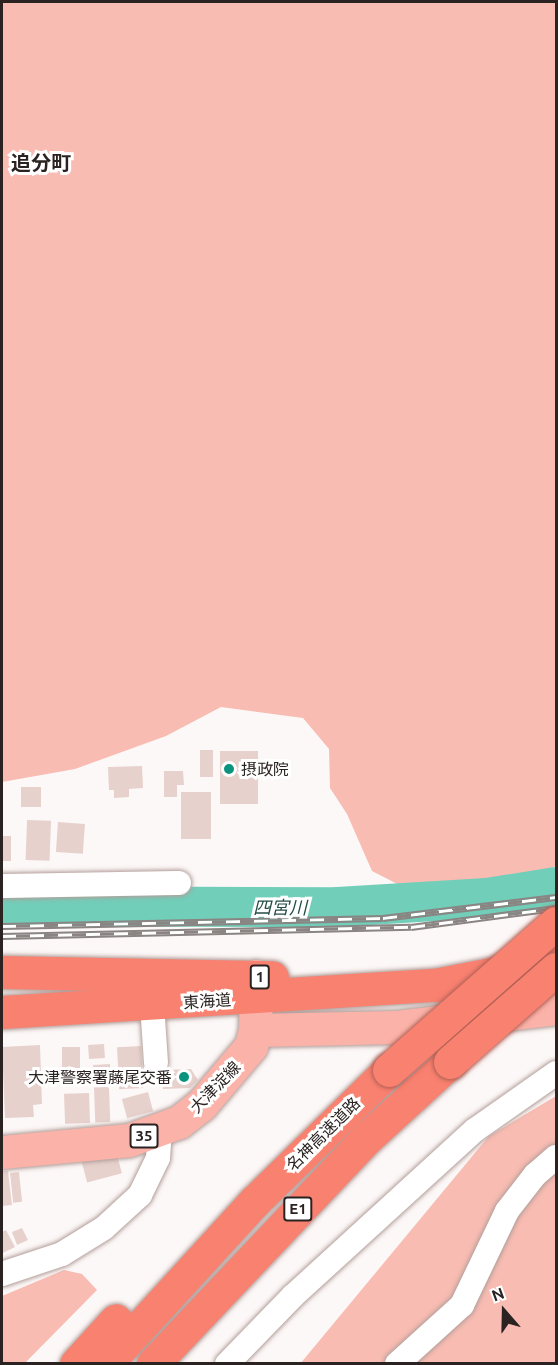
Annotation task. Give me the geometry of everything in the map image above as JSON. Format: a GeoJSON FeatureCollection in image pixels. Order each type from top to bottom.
{"type":"FeatureCollection","features":[{"type":"Feature","properties":{"kind":"highway","name":"名神高速道路"},"geometry":{"type":"LineString","coordinates":[[106,1364],[254,1202],[389,1070],[556,923]]}},
{"type":"Feature","properties":{"kind":"highway","name":"東海道"},"geometry":{"type":"LineString","coordinates":[[10,972],[255,987],[435,986],[556,961]]}},
{"type":"Feature","properties":{"kind":"highway","name":"名神高速道路"},"geometry":{"type":"LineString","coordinates":[[153,1364],[368,1137],[556,969]]}},
{"type":"Feature","properties":{"kind":"highway","name":"1"},"geometry":{"type":"LineString","coordinates":[[10,972],[52,989],[56,999],[51,1011]]}},
{"type":"Feature","properties":{"kind":"highway","name":"東海道"},"geometry":{"type":"LineString","coordinates":[[2,1012],[152,1004],[255,987]]}},
{"type":"Feature","properties":{"kind":"highway"},"geometry":{"type":"LineString","coordinates":[[179,1364],[368,1137]]}},
{"type":"Feature","properties":{"kind":"highway"},"geometry":{"type":"LineString","coordinates":[[76,1364],[210,1221],[254,1202]]}},
{"type":"Feature","properties":{"kind":"main road","name":"大津淀線"},"geometry":{"type":"LineString","coordinates":[[2,1152],[86,1146],[160,1131],[201,1105],[241,1061],[255,1030],[255,987]]}},
{"type":"Feature","properties":{"kind":"main road"},"geometry":{"type":"LineString","coordinates":[[255,1030],[397,1027],[556,1008]]}},
{"type":"Feature","properties":{"kind":"street"},"geometry":{"type":"LineString","coordinates":[[2,886],[178,883]]}},
{"type":"Feature","properties":{"kind":"street"},"geometry":{"type":"LineString","coordinates":[[152,1004],[156,1063]]}},
{"type":"Feature","properties":{"kind":"street"},"geometry":{"type":"LineString","coordinates":[[2,1026],[59,1023],[103,1008]]}},
{"type":"Feature","properties":{"kind":"street"},"geometry":{"type":"LineString","coordinates":[[227,1364],[293,1296],[475,1130],[556,1073]]}},
{"type":"Feature","properties":{"kind":"street"},"geometry":{"type":"LineString","coordinates":[[2,1274],[62,1254],[104,1228],[140,1195],[158,1158],[160,1131]]}},
{"type":"Feature","properties":{"kind":"street"},"geometry":{"type":"LineString","coordinates":[[397,1364],[462,1305],[507,1211],[535,1175],[556,1157]]}},
{"type":"Feature","properties":{"kind":"shaded area"},"geometry":{"type":"Polygon","coordinates":[[[2,2],[556,2],[556,866],[521,881],[471,890],[409,890],[372,871],[347,814],[330,788],[329,749],[303,718],[221,707],[166,736],[75,769],[2,782],[2,2]]]}},
{"type":"Feature","properties":{"kind":"shaded area"},"geometry":{"type":"Polygon","coordinates":[[[556,1096],[556,1363],[300,1364],[489,1136],[556,1096]]]}},
{"type":"Feature","properties":{"kind":"shaded area"},"geometry":{"type":"Polygon","coordinates":[[[64,1270],[82,1274],[97,1290],[25,1363],[2,1363],[2,1296],[64,1270]]]}},
{"type":"Feature","properties":{"kind":"building"},"geometry":{"type":"Polygon","coordinates":[[[200,750],[213,750],[213,777],[200,777],[200,750]]]}},
{"type":"Feature","properties":{"kind":"building"},"geometry":{"type":"Polygon","coordinates":[[[220,751],[258,751],[258,804],[220,804],[220,751]]]}},
{"type":"Feature","properties":{"kind":"building"},"geometry":{"type":"Polygon","coordinates":[[[142,766],[143,788],[129,789],[129,797],[114,798],[114,790],[109,790],[108,767],[142,766]]]}},
{"type":"Feature","properties":{"kind":"building"},"geometry":{"type":"Polygon","coordinates":[[[164,771],[183,771],[184,785],[177,785],[177,797],[164,797],[164,771]]]}},
{"type":"Feature","properties":{"kind":"building"},"geometry":{"type":"Polygon","coordinates":[[[21,787],[41,787],[41,807],[21,807],[21,787]]]}},
{"type":"Feature","properties":{"kind":"building"},"geometry":{"type":"Polygon","coordinates":[[[181,792],[211,792],[211,839],[181,839],[181,792]]]}},
{"type":"Feature","properties":{"kind":"building"},"geometry":{"type":"Polygon","coordinates":[[[27,820],[51,821],[50,861],[26,860],[27,820]]]}},
{"type":"Feature","properties":{"kind":"building"},"geometry":{"type":"Polygon","coordinates":[[[58,822],[85,824],[83,854],[56,852],[58,822]]]}},
{"type":"Feature","properties":{"kind":"building"},"geometry":{"type":"Polygon","coordinates":[[[2,836],[11,836],[11,861],[2,861],[2,836]]]}},
{"type":"Feature","properties":{"kind":"building"},"geometry":{"type":"Polygon","coordinates":[[[104,1044],[105,1058],[89,1059],[88,1045],[104,1044]]]}},
{"type":"Feature","properties":{"kind":"building"},"geometry":{"type":"Polygon","coordinates":[[[40,1045],[42,1104],[33,1105],[34,1117],[5,1118],[2,1047],[40,1045]]]}},
{"type":"Feature","properties":{"kind":"building"},"geometry":{"type":"Polygon","coordinates":[[[141,1046],[143,1088],[119,1089],[117,1047],[141,1046]]]}},
{"type":"Feature","properties":{"kind":"building"},"geometry":{"type":"Polygon","coordinates":[[[62,1047],[80,1047],[80,1072],[62,1072],[62,1047]]]}},
{"type":"Feature","properties":{"kind":"building"},"geometry":{"type":"Polygon","coordinates":[[[110,1064],[111,1082],[94,1083],[93,1065],[110,1064]]]}},
{"type":"Feature","properties":{"kind":"building"},"geometry":{"type":"Polygon","coordinates":[[[191,1069],[198,1080],[190,1088],[163,1089],[162,1070],[191,1069]]]}},
{"type":"Feature","properties":{"kind":"building"},"geometry":{"type":"Polygon","coordinates":[[[109,1087],[110,1122],[95,1123],[94,1088],[109,1087]]]}},
{"type":"Feature","properties":{"kind":"building"},"geometry":{"type":"Polygon","coordinates":[[[148,1092],[153,1111],[127,1118],[122,1099],[148,1092]]]}},
{"type":"Feature","properties":{"kind":"building"},"geometry":{"type":"Polygon","coordinates":[[[89,1093],[90,1123],[65,1124],[64,1094],[89,1093]]]}},
{"type":"Feature","properties":{"kind":"building"},"geometry":{"type":"Polygon","coordinates":[[[116,1151],[122,1173],[87,1183],[81,1160],[116,1151]]]}},
{"type":"Feature","properties":{"kind":"building"},"geometry":{"type":"Polygon","coordinates":[[[2,1171],[8,1171],[12,1205],[2,1206],[2,1171]]]}},
{"type":"Feature","properties":{"kind":"building"},"geometry":{"type":"Polygon","coordinates":[[[19,1172],[22,1202],[13,1203],[10,1173],[19,1172]]]}},
{"type":"Feature","properties":{"kind":"building"},"geometry":{"type":"Polygon","coordinates":[[[22,1228],[28,1240],[17,1245],[12,1232],[22,1228]]]}},
{"type":"Feature","properties":{"kind":"building"},"geometry":{"type":"Polygon","coordinates":[[[6,1230],[15,1247],[3,1253],[2,1232],[6,1230]]]}},
{"type":"Feature","properties":{"kind":"waterway","name":"四宮川"},"geometry":{"type":"LineString","coordinates":[[2,906],[338,907],[487,898],[556,887]]}},
{"type":"Feature","properties":{"kind":"railway"},"geometry":{"type":"LineString","coordinates":[[2,926],[383,918],[556,897]]}},
{"type":"Feature","properties":{"kind":"railway"},"geometry":{"type":"LineString","coordinates":[[2,936],[411,927],[556,908]]}},
{"type":"Feature","properties":{"kind":"place","name":"摂政院"},"geometry":{"type":"Point","coordinates":[229,769]}},
{"type":"Feature","properties":{"kind":"place","name":"大津警察署藤尾交番"},"geometry":{"type":"Point","coordinates":[184,1077]}},
{"type":"Feature","properties":{"kind":"district","name":"追分町"},"geometry":{"type":"Point","coordinates":[41,162]}}]}
